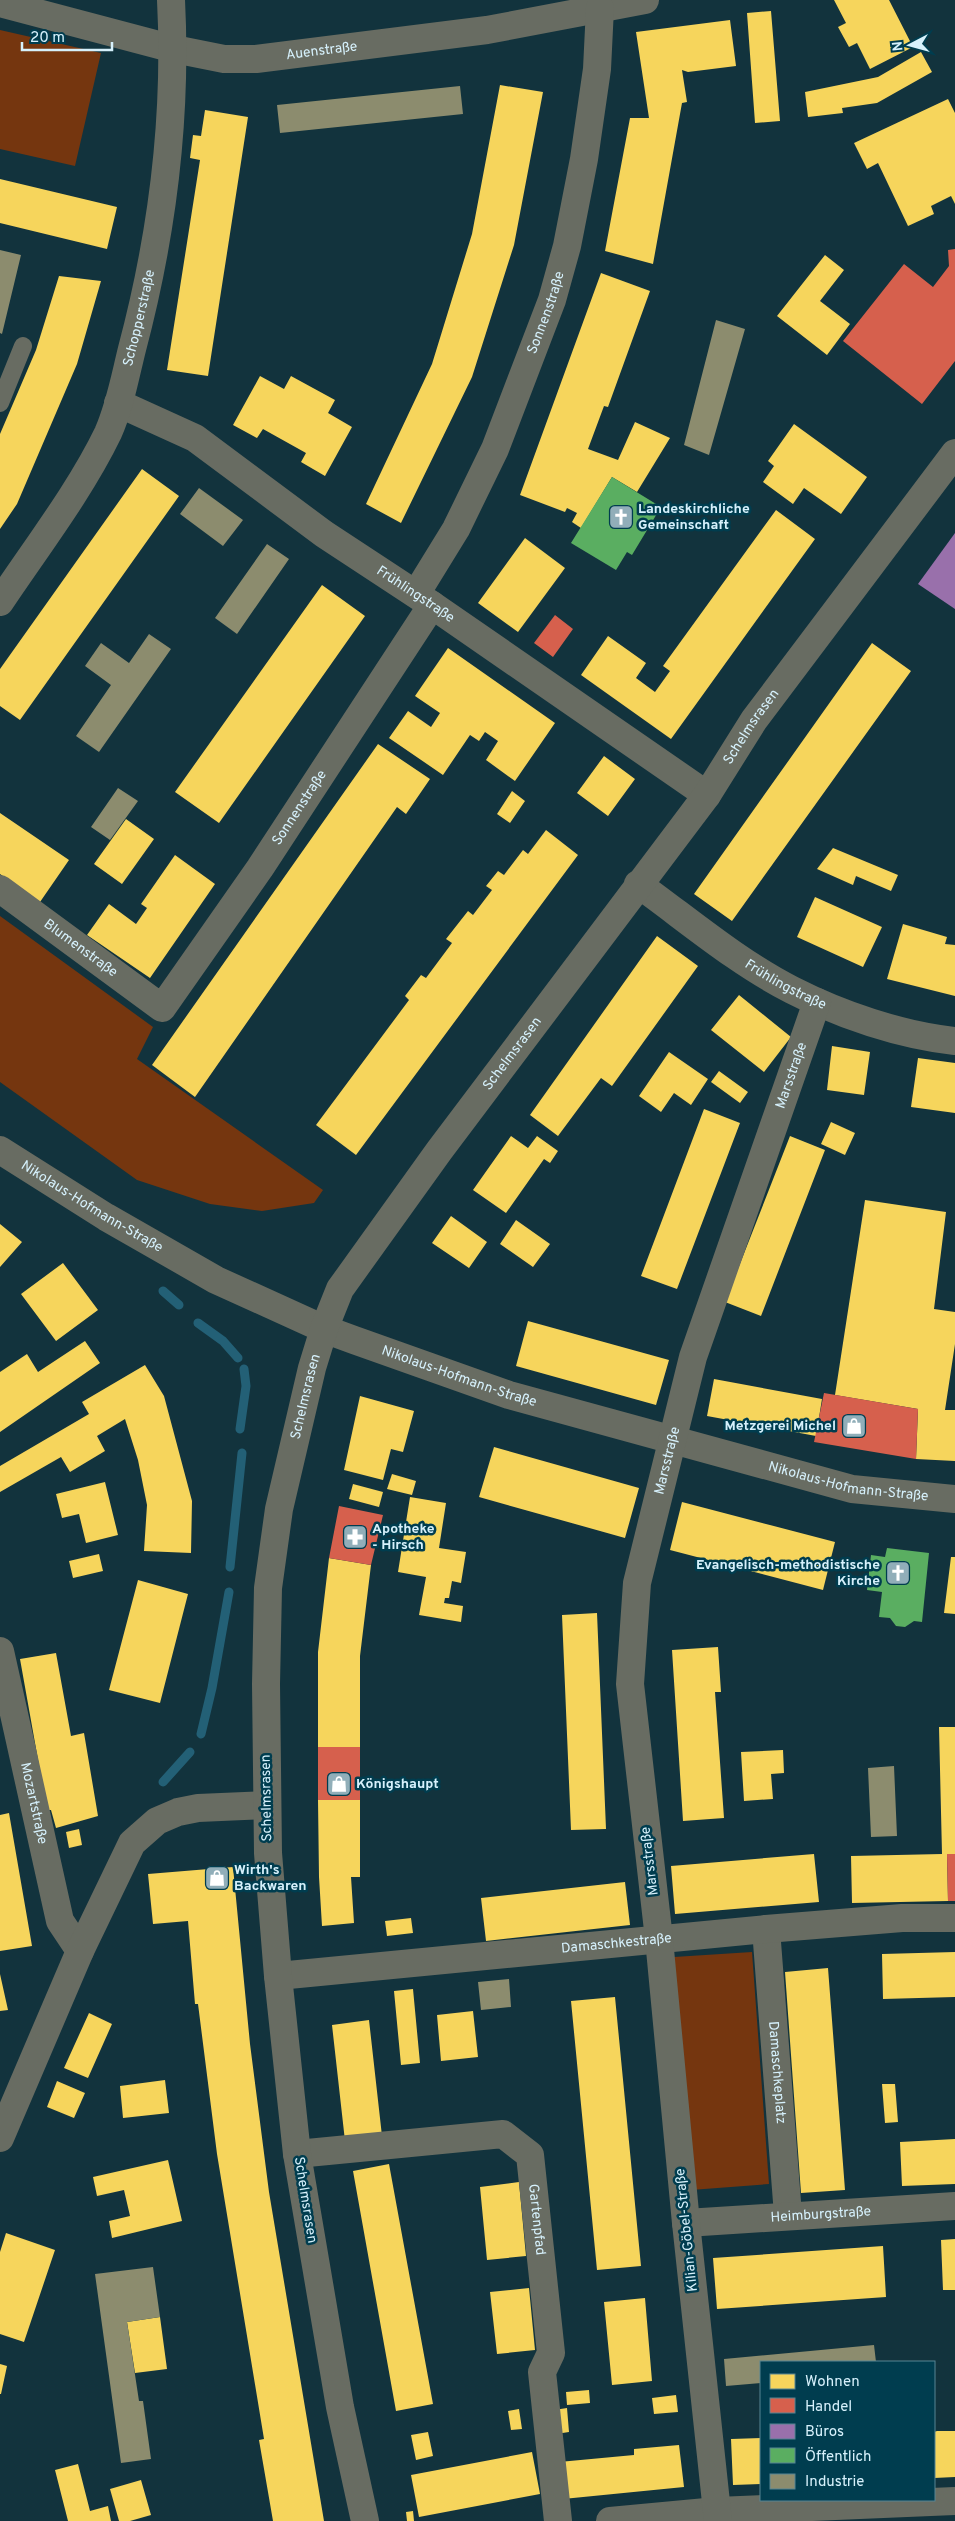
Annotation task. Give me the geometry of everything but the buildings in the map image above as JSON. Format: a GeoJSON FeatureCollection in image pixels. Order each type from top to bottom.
{"type":"FeatureCollection","features":[{"type":"Feature","properties":{"kind":"street","name":"Schopperstraße"},"geometry":{"type":"LineString","coordinates":[[0,602],[84,474],[108,432],[118,403],[139,323],[161,203],[171,113],[174,49],[171,0]]}},
{"type":"Feature","properties":{"kind":"street","name":"Auenstraße"},"geometry":{"type":"LineString","coordinates":[[0,3],[174,49],[224,59],[256,60],[487,30],[646,0]]}},
{"type":"Feature","properties":{"kind":"street","name":"Sonnenstraße"},"geometry":{"type":"LineString","coordinates":[[162,1008],[260,868],[424,600],[495,449],[552,300],[567,246],[584,159],[597,68],[600,8]]}},
{"type":"Feature","properties":{"kind":"street","name":"Frühlingstraße"},"geometry":{"type":"LineString","coordinates":[[118,403],[195,438],[324,534],[424,600],[707,795]]}},
{"type":"Feature","properties":{"kind":"street","name":"Schelmsrasen"},"geometry":{"type":"LineString","coordinates":[[365,2521],[340,2407],[297,2154],[278,1976],[266,1805],[268,1588],[279,1509],[290,1454],[324,1329],[340,1289],[638,884],[707,795],[754,720],[952,460]]}},
{"type":"Feature","properties":{"kind":"street","name":"Frühlingstraße"},"geometry":{"type":"LineString","coordinates":[[638,884],[756,970],[817,1002],[900,1030],[955,1041]]}},
{"type":"Feature","properties":{"kind":"street","name":"Blumenstraße"},"geometry":{"type":"LineString","coordinates":[[0,889],[162,1008]]}},
{"type":"Feature","properties":{"kind":"street","name":"Marsstraße"},"geometry":{"type":"LineString","coordinates":[[660,1938],[630,1684],[637,1583],[674,1440],[693,1357],[817,1002]]}},
{"type":"Feature","properties":{"kind":"street","name":"Nikolaus-Hofmann-Straße"},"geometry":{"type":"LineString","coordinates":[[0,1150],[106,1217],[216,1280],[324,1329],[510,1395],[852,1489],[955,1498]]}},
{"type":"Feature","properties":{"kind":"street","name":"Mozartstraße"},"geometry":{"type":"LineString","coordinates":[[0,1651],[60,1921],[80,1951]]}},
{"type":"Feature","properties":{"kind":"street"},"geometry":{"type":"LineString","coordinates":[[0,2138],[8,2103],[132,1843],[157,1821],[178,1812],[198,1808],[266,1805]]}},
{"type":"Feature","properties":{"kind":"street","name":"Damaschkestraße"},"geometry":{"type":"LineString","coordinates":[[278,1976],[660,1938],[902,1918],[955,1918]]}},
{"type":"Feature","properties":{"kind":"street","name":"Damaschkeplatz"},"geometry":{"type":"LineString","coordinates":[[766,1929],[788,2215]]}},
{"type":"Feature","properties":{"kind":"street","name":"Kilian-Göbel-Straße"},"geometry":{"type":"LineString","coordinates":[[660,1938],[686,2224],[718,2516]]}},
{"type":"Feature","properties":{"kind":"street","name":"Gartenpfad"},"geometry":{"type":"LineString","coordinates":[[297,2154],[503,2134],[530,2155],[550,2353],[542,2372],[558,2521]]}},
{"type":"Feature","properties":{"kind":"street","name":"Heimburgstraße"},"geometry":{"type":"LineString","coordinates":[[686,2224],[788,2215],[955,2206]]}},
{"type":"Feature","properties":{"kind":"street"},"geometry":{"type":"LineString","coordinates":[[610,2521],[955,2501]]}},
{"type":"Feature","properties":{"kind":"lane"},"geometry":{"type":"LineString","coordinates":[[0,403],[22,346]]}},
{"type":"Feature","properties":{"kind":"shaded area"},"geometry":{"type":"Polygon","coordinates":[[[0,30],[101,53],[75,166],[0,149],[0,30]]]}},
{"type":"Feature","properties":{"kind":"shaded area"},"geometry":{"type":"Polygon","coordinates":[[[0,916],[153,1027],[137,1059],[323,1190],[314,1203],[262,1211],[210,1204],[137,1180],[0,1082],[0,916]]]}},
{"type":"Feature","properties":{"kind":"shaded area"},"geometry":{"type":"Polygon","coordinates":[[[752,1952],[769,2184],[691,2190],[674,1957],[752,1952]]]}},
{"type":"Feature","properties":{"kind":"waterway"},"geometry":{"type":"LineString","coordinates":[[163,1291],[179,1305]]}},
{"type":"Feature","properties":{"kind":"waterway"},"geometry":{"type":"LineString","coordinates":[[198,1323],[223,1341],[238,1358]]}},
{"type":"Feature","properties":{"kind":"waterway"},"geometry":{"type":"LineString","coordinates":[[240,1429],[246,1386],[244,1369]]}},
{"type":"Feature","properties":{"kind":"waterway"},"geometry":{"type":"LineString","coordinates":[[230,1567],[242,1453]]}},
{"type":"Feature","properties":{"kind":"waterway"},"geometry":{"type":"LineString","coordinates":[[201,1734],[212,1688],[229,1592]]}},
{"type":"Feature","properties":{"kind":"waterway"},"geometry":{"type":"LineString","coordinates":[[163,1782],[190,1752]]}},
{"type":"Feature","properties":{"kind":"place","name":"Landeskirchliche Gemeinschaft"},"geometry":{"type":"Point","coordinates":[621,517]}},
{"type":"Feature","properties":{"kind":"place","name":"Metzgerei Michel"},"geometry":{"type":"Point","coordinates":[854,1426]}},
{"type":"Feature","properties":{"kind":"place","name":"Apotheke - Hirsch"},"geometry":{"type":"Point","coordinates":[355,1537]}},
{"type":"Feature","properties":{"kind":"place","name":"Evangelisch-methodistische Kirche"},"geometry":{"type":"Point","coordinates":[898,1573]}},
{"type":"Feature","properties":{"kind":"place","name":"Königshaupt"},"geometry":{"type":"Point","coordinates":[339,1784]}},
{"type":"Feature","properties":{"kind":"place","name":"Wirth's Backwaren"},"geometry":{"type":"Point","coordinates":[217,1878]}}]}
